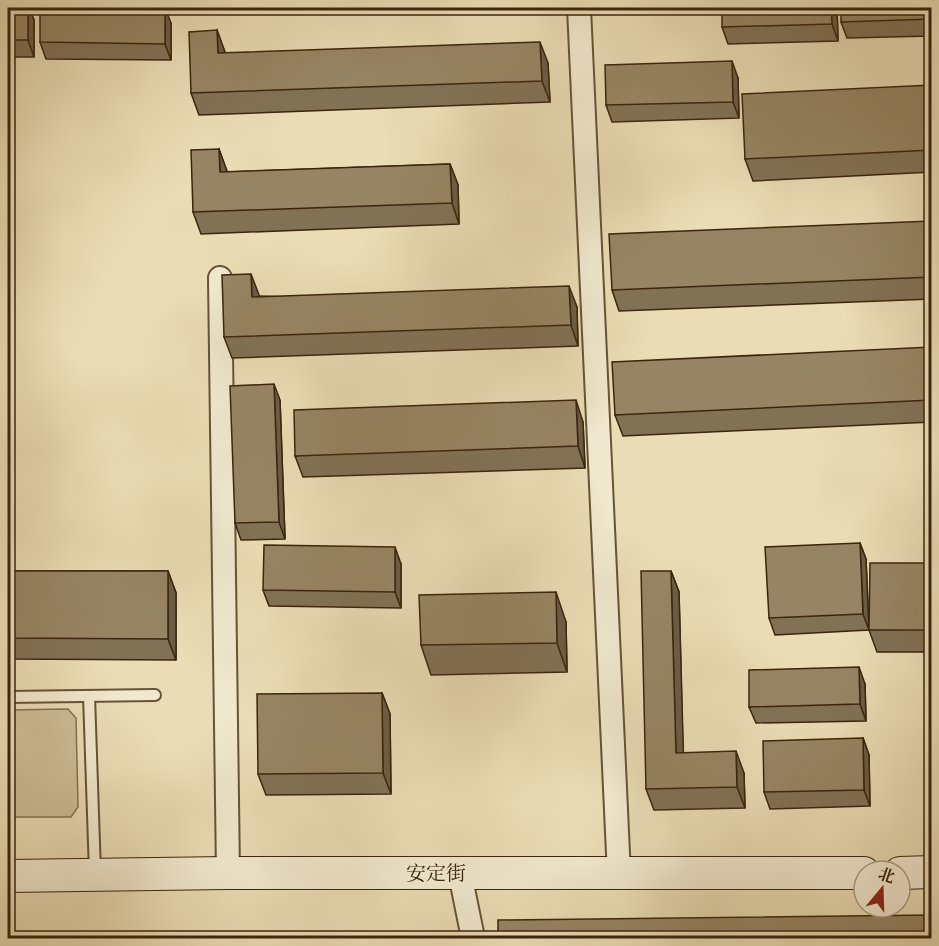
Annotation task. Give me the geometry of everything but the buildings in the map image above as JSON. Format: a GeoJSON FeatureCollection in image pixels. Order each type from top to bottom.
{"type":"FeatureCollection","features":[{"type":"Feature","properties":{"kind":"street"},"geometry":{"type":"LineString","coordinates":[[579,8],[619,875]]}},
{"type":"Feature","properties":{"kind":"street"},"geometry":{"type":"LineString","coordinates":[[220,278],[228,873]]}},
{"type":"Feature","properties":{"kind":"street","name":"安定街"},"geometry":{"type":"LineString","coordinates":[[8,876],[228,873],[619,875],[852,873]]}},
{"type":"Feature","properties":{"kind":"street"},"geometry":{"type":"LineString","coordinates":[[912,873],[932,873]]}},
{"type":"Feature","properties":{"kind":"street"},"geometry":{"type":"LineString","coordinates":[[460,874],[473,939]]}},
{"type":"Feature","properties":{"kind":"lane"},"geometry":{"type":"LineString","coordinates":[[8,697],[155,695]]}},
{"type":"Feature","properties":{"kind":"lane"},"geometry":{"type":"LineString","coordinates":[[90,696],[95,875]]}},
{"type":"Feature","properties":{"kind":"shaded area"},"geometry":{"type":"Polygon","coordinates":[[[68,709],[76,718],[78,807],[71,817],[8,817],[8,710],[68,709]]]}}]}
